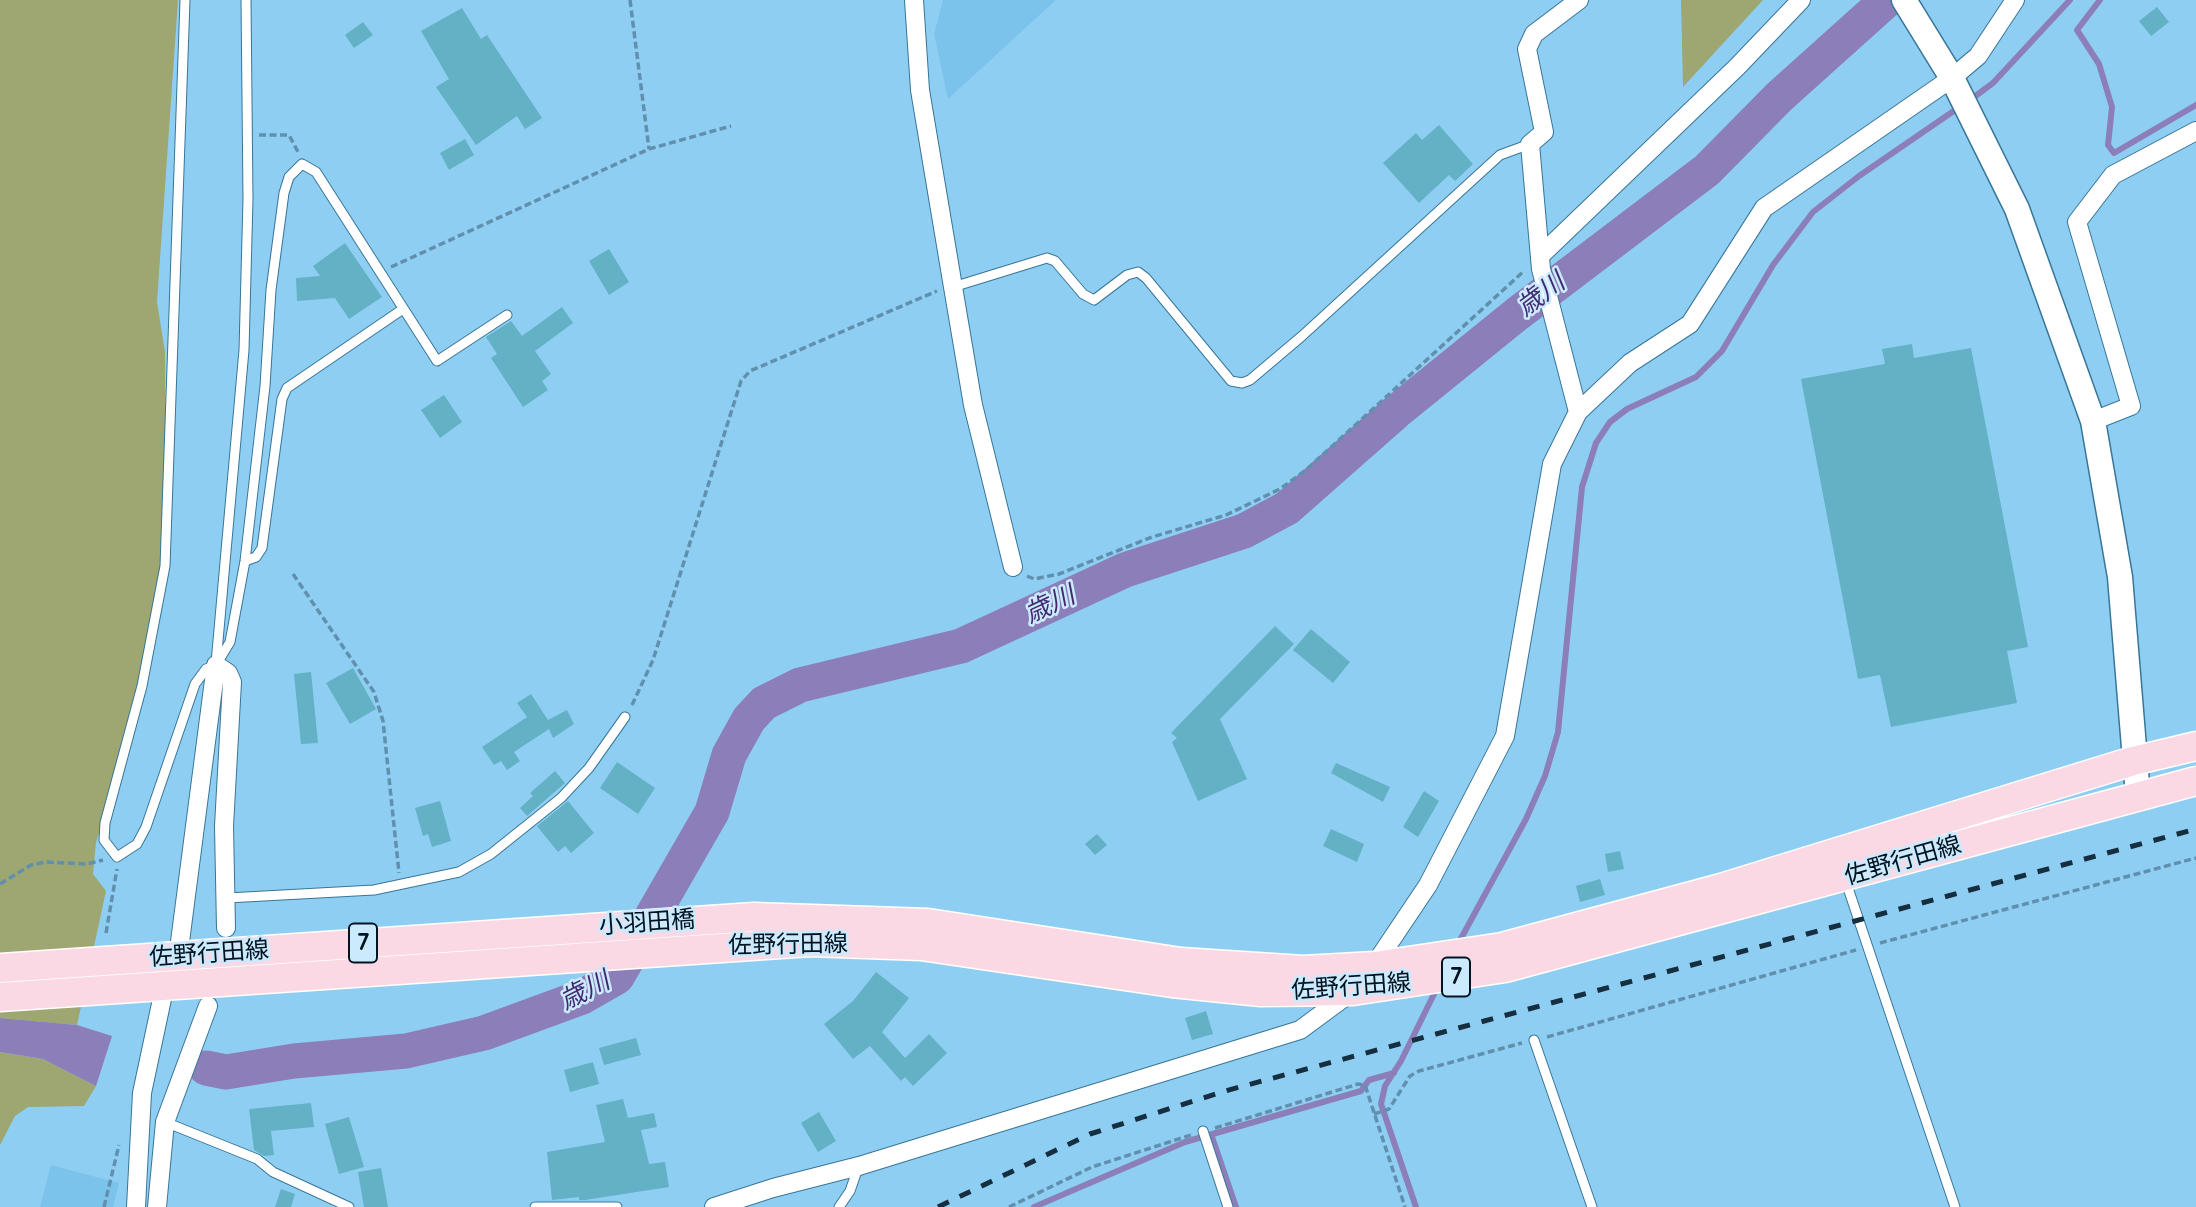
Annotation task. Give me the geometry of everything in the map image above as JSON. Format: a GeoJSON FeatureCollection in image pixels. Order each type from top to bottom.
{"type":"FeatureCollection","features":[{"type":"Feature","properties":{"kind":"main road","name":"佐野行田線"},"geometry":{"type":"LineString","coordinates":[[709,919],[754,916],[904,921],[1181,962],[1303,970],[1375,966],[1502,947],[1669,902],[2133,761],[2196,746]]}},
{"type":"Feature","properties":{"kind":"main road","name":"佐野行田線"},"geometry":{"type":"LineString","coordinates":[[694,948],[810,942],[921,946],[1172,984],[1261,992],[1353,991],[1505,968],[2196,781]]}},
{"type":"Feature","properties":{"kind":"main road","name":"小羽田橋"},"geometry":{"type":"LineString","coordinates":[[585,926],[709,919]]}},
{"type":"Feature","properties":{"kind":"main road","name":"佐野行田線"},"geometry":{"type":"LineString","coordinates":[[0,968],[585,926]]}},
{"type":"Feature","properties":{"kind":"main road","name":"小羽田橋"},"geometry":{"type":"LineString","coordinates":[[561,958],[694,948]]}},
{"type":"Feature","properties":{"kind":"main road","name":"佐野行田線"},"geometry":{"type":"LineString","coordinates":[[0,997],[561,958]]}},
{"type":"Feature","properties":{"kind":"street"},"geometry":{"type":"LineString","coordinates":[[914,0],[920,90],[973,405],[1013,567]]}},
{"type":"Feature","properties":{"kind":"street"},"geometry":{"type":"LineString","coordinates":[[1578,412],[1540,262],[1530,144],[1544,132],[1527,49],[1534,34],[1579,0]]}},
{"type":"Feature","properties":{"kind":"street"},"geometry":{"type":"LineString","coordinates":[[1540,262],[1801,0]]}},
{"type":"Feature","properties":{"kind":"street"},"geometry":{"type":"LineString","coordinates":[[1904,0],[1950,74],[2017,209],[2093,421],[2120,578],[2133,761],[2138,796]]}},
{"type":"Feature","properties":{"kind":"street"},"geometry":{"type":"LineString","coordinates":[[714,1207],[773,1188],[859,1166],[1300,1030],[1353,991],[1375,966],[1427,885],[1504,736],[1552,464],[1578,412],[1630,363],[1690,324],[1764,208],[1978,56],[2015,0]]}},
{"type":"Feature","properties":{"kind":"street"},"geometry":{"type":"LineString","coordinates":[[2093,421],[2131,406],[2077,222],[2113,175],[2196,131]]}},
{"type":"Feature","properties":{"kind":"street"},"geometry":{"type":"LineString","coordinates":[[178,957],[216,665],[228,673],[232,682],[224,826],[226,929]]}},
{"type":"Feature","properties":{"kind":"street"},"geometry":{"type":"LineString","coordinates":[[136,1207],[142,1093],[165,985]]}},
{"type":"Feature","properties":{"kind":"street"},"geometry":{"type":"LineString","coordinates":[[158,1207],[165,1122],[208,1006]]}},
{"type":"Feature","properties":{"kind":"lane"},"geometry":{"type":"LineString","coordinates":[[185,0],[165,566],[142,686],[105,823],[104,839],[117,857],[129,852],[146,827],[195,684],[206,669],[216,665],[230,642],[245,561],[265,386],[271,290],[284,193],[289,177],[302,164],[316,172],[437,361],[507,315]]}},
{"type":"Feature","properties":{"kind":"lane"},"geometry":{"type":"LineString","coordinates":[[216,665],[244,350],[248,199],[246,0]]}},
{"type":"Feature","properties":{"kind":"lane"},"geometry":{"type":"LineString","coordinates":[[953,288],[1047,258],[1055,261],[1083,294],[1094,300],[1128,275],[1138,272],[1146,278],[1231,381],[1242,383],[1250,380],[1302,336],[1500,155],[1518,146],[1530,144]]}},
{"type":"Feature","properties":{"kind":"lane"},"geometry":{"type":"LineString","coordinates":[[245,561],[256,557],[262,548],[282,399],[287,388],[403,309]]}},
{"type":"Feature","properties":{"kind":"lane"},"geometry":{"type":"LineString","coordinates":[[227,898],[374,890],[459,872],[491,854],[528,827],[589,768],[625,718]]}},
{"type":"Feature","properties":{"kind":"lane"},"geometry":{"type":"LineString","coordinates":[[1845,877],[1955,1207]]}},
{"type":"Feature","properties":{"kind":"lane"},"geometry":{"type":"LineString","coordinates":[[1534,1040],[1591,1207]]}},
{"type":"Feature","properties":{"kind":"lane"},"geometry":{"type":"LineString","coordinates":[[165,1122],[257,1159],[273,1172],[349,1207]]}},
{"type":"Feature","properties":{"kind":"lane"},"geometry":{"type":"LineString","coordinates":[[1203,1132],[1228,1207]]}},
{"type":"Feature","properties":{"kind":"lane"},"geometry":{"type":"LineString","coordinates":[[839,1207],[850,1191],[859,1166]]}},
{"type":"Feature","properties":{"kind":"lane"},"geometry":{"type":"LineString","coordinates":[[535,1207],[617,1207]]}},
{"type":"Feature","properties":{"kind":"path"},"geometry":{"type":"LineString","coordinates":[[630,0],[649,149]]}},
{"type":"Feature","properties":{"kind":"path"},"geometry":{"type":"LineString","coordinates":[[380,274],[406,258],[649,149],[731,126]]}},
{"type":"Feature","properties":{"kind":"path"},"geometry":{"type":"LineString","coordinates":[[257,135],[289,135],[302,164]]}},
{"type":"Feature","properties":{"kind":"path"},"geometry":{"type":"LineString","coordinates":[[1013,567],[1034,579],[1059,574],[1152,537],[1226,515],[1280,489],[1306,470],[1540,262]]}},
{"type":"Feature","properties":{"kind":"path"},"geometry":{"type":"LineString","coordinates":[[625,718],[653,660],[741,380],[750,371],[933,292],[953,288]]}},
{"type":"Feature","properties":{"kind":"path"},"geometry":{"type":"LineString","coordinates":[[293,574],[374,692],[383,721],[401,885]]}},
{"type":"Feature","properties":{"kind":"path"},"geometry":{"type":"LineString","coordinates":[[0,884],[31,865],[46,862],[87,864],[117,857],[106,933]]}},
{"type":"Feature","properties":{"kind":"path"},"geometry":{"type":"LineString","coordinates":[[1374,1114],[1390,1109],[1410,1076],[1419,1072],[2196,858]]}},
{"type":"Feature","properties":{"kind":"path"},"geometry":{"type":"LineString","coordinates":[[1009,1207],[1092,1167],[1358,1084],[1365,1086],[1405,1207]]}},
{"type":"Feature","properties":{"kind":"shaded area"},"geometry":{"type":"Polygon","coordinates":[[[943,0],[1056,0],[948,99],[934,34],[943,0]]]}},
{"type":"Feature","properties":{"kind":"shaded area"},"geometry":{"type":"Polygon","coordinates":[[[0,1018],[77,1025],[112,1036],[96,1086],[43,1059],[0,1052],[0,1018]]]}},
{"type":"Feature","properties":{"kind":"shaded area"},"geometry":{"type":"Polygon","coordinates":[[[51,1165],[119,1183],[113,1207],[40,1207],[51,1165]]]}},
{"type":"Feature","properties":{"kind":"green space"},"geometry":{"type":"Polygon","coordinates":[[[0,0],[178,0],[157,302],[165,352],[165,566],[115,787],[96,842],[93,874],[106,891],[77,1025],[0,1018],[0,0]]]}},
{"type":"Feature","properties":{"kind":"green space"},"geometry":{"type":"Polygon","coordinates":[[[1681,0],[1763,0],[1683,87],[1681,0]]]}},
{"type":"Feature","properties":{"kind":"green space"},"geometry":{"type":"Polygon","coordinates":[[[0,1052],[43,1059],[96,1086],[84,1106],[28,1107],[15,1116],[0,1145],[0,1052]]]}},
{"type":"Feature","properties":{"kind":"building"},"geometry":{"type":"Polygon","coordinates":[[[2157,7],[2169,22],[2151,36],[2139,21],[2157,7]]]}},
{"type":"Feature","properties":{"kind":"building"},"geometry":{"type":"Polygon","coordinates":[[[462,8],[481,39],[487,35],[542,118],[525,129],[517,116],[476,145],[436,87],[449,79],[421,31],[462,8]]]}},
{"type":"Feature","properties":{"kind":"building"},"geometry":{"type":"Polygon","coordinates":[[[363,22],[373,35],[354,48],[345,35],[363,22]]]}},
{"type":"Feature","properties":{"kind":"building"},"geometry":{"type":"Polygon","coordinates":[[[1439,125],[1473,164],[1455,181],[1449,175],[1419,203],[1383,163],[1416,133],[1422,140],[1439,125]]]}},
{"type":"Feature","properties":{"kind":"building"},"geometry":{"type":"Polygon","coordinates":[[[465,139],[474,155],[449,170],[440,153],[465,139]]]}},
{"type":"Feature","properties":{"kind":"building"},"geometry":{"type":"Polygon","coordinates":[[[345,243],[382,297],[349,319],[335,298],[297,301],[296,278],[320,276],[313,266],[345,243]]]}},
{"type":"Feature","properties":{"kind":"building"},"geometry":{"type":"Polygon","coordinates":[[[609,249],[629,282],[609,295],[589,261],[609,249]]]}},
{"type":"Feature","properties":{"kind":"building"},"geometry":{"type":"Polygon","coordinates":[[[562,307],[573,323],[535,351],[551,374],[542,381],[548,390],[523,407],[491,358],[497,354],[486,337],[511,321],[522,336],[562,307]]]}},
{"type":"Feature","properties":{"kind":"building"},"geometry":{"type":"Polygon","coordinates":[[[1912,344],[1914,358],[1971,348],[2028,647],[2007,651],[2017,703],[1891,727],[1880,675],[1858,679],[1801,379],[1885,364],[1882,349],[1912,344]]]}},
{"type":"Feature","properties":{"kind":"building"},"geometry":{"type":"Polygon","coordinates":[[[444,395],[462,422],[440,438],[421,410],[444,395]]]}},
{"type":"Feature","properties":{"kind":"building"},"geometry":{"type":"Polygon","coordinates":[[[1275,626],[1294,644],[1220,719],[1247,779],[1198,801],[1172,742],[1177,738],[1171,733],[1275,626]]]}},
{"type":"Feature","properties":{"kind":"building"},"geometry":{"type":"Polygon","coordinates":[[[1311,629],[1350,662],[1333,683],[1293,650],[1311,629]]]}},
{"type":"Feature","properties":{"kind":"building"},"geometry":{"type":"Polygon","coordinates":[[[353,668],[376,709],[350,724],[326,683],[353,668]]]}},
{"type":"Feature","properties":{"kind":"building"},"geometry":{"type":"Polygon","coordinates":[[[311,672],[318,743],[301,744],[294,674],[311,672]]]}},
{"type":"Feature","properties":{"kind":"building"},"geometry":{"type":"Polygon","coordinates":[[[531,694],[548,720],[567,710],[574,724],[553,738],[549,729],[514,752],[520,761],[507,770],[501,761],[494,765],[482,747],[527,717],[517,703],[531,694]]]}},
{"type":"Feature","properties":{"kind":"building"},"geometry":{"type":"Polygon","coordinates":[[[617,762],[655,788],[638,814],[600,788],[617,762]]]}},
{"type":"Feature","properties":{"kind":"building"},"geometry":{"type":"Polygon","coordinates":[[[1336,763],[1390,787],[1383,802],[1331,773],[1336,763]]]}},
{"type":"Feature","properties":{"kind":"building"},"geometry":{"type":"Polygon","coordinates":[[[555,771],[565,783],[527,816],[520,808],[533,796],[530,793],[555,771]]]}},
{"type":"Feature","properties":{"kind":"building"},"geometry":{"type":"Polygon","coordinates":[[[1424,791],[1439,801],[1418,837],[1403,827],[1424,791]]]}},
{"type":"Feature","properties":{"kind":"building"},"geometry":{"type":"Polygon","coordinates":[[[440,801],[451,841],[432,847],[428,834],[423,836],[415,808],[440,801]]]}},
{"type":"Feature","properties":{"kind":"building"},"geometry":{"type":"Polygon","coordinates":[[[568,801],[594,833],[571,853],[565,846],[558,852],[537,826],[568,801]]]}},
{"type":"Feature","properties":{"kind":"building"},"geometry":{"type":"Polygon","coordinates":[[[1331,829],[1364,844],[1357,862],[1323,846],[1331,829]]]}},
{"type":"Feature","properties":{"kind":"building"},"geometry":{"type":"Polygon","coordinates":[[[1097,834],[1107,845],[1095,855],[1085,844],[1097,834]]]}},
{"type":"Feature","properties":{"kind":"building"},"geometry":{"type":"Polygon","coordinates":[[[1620,851],[1624,869],[1608,872],[1605,854],[1620,851]]]}},
{"type":"Feature","properties":{"kind":"building"},"geometry":{"type":"Polygon","coordinates":[[[1600,879],[1605,895],[1580,902],[1576,886],[1600,879]]]}},
{"type":"Feature","properties":{"kind":"building"},"geometry":{"type":"Polygon","coordinates":[[[876,972],[909,998],[882,1032],[905,1058],[929,1034],[947,1053],[913,1086],[905,1077],[901,1081],[870,1046],[853,1059],[824,1024],[853,1001],[876,972]]]}},
{"type":"Feature","properties":{"kind":"building"},"geometry":{"type":"Polygon","coordinates":[[[1206,1011],[1213,1034],[1192,1040],[1185,1018],[1206,1011]]]}},
{"type":"Feature","properties":{"kind":"building"},"geometry":{"type":"Polygon","coordinates":[[[636,1038],[641,1055],[604,1065],[599,1048],[636,1038]]]}},
{"type":"Feature","properties":{"kind":"building"},"geometry":{"type":"Polygon","coordinates":[[[593,1062],[599,1084],[570,1092],[564,1070],[593,1062]]]}},
{"type":"Feature","properties":{"kind":"building"},"geometry":{"type":"Polygon","coordinates":[[[623,1099],[628,1118],[654,1113],[657,1127],[641,1130],[649,1164],[665,1162],[669,1187],[585,1200],[579,1200],[579,1197],[552,1200],[547,1152],[605,1142],[596,1105],[623,1099]]]}},
{"type":"Feature","properties":{"kind":"building"},"geometry":{"type":"Polygon","coordinates":[[[311,1103],[314,1127],[271,1131],[274,1155],[264,1156],[254,1150],[249,1109],[311,1103]]]}},
{"type":"Feature","properties":{"kind":"building"},"geometry":{"type":"Polygon","coordinates":[[[819,1112],[836,1141],[818,1152],[801,1123],[819,1112]]]}},
{"type":"Feature","properties":{"kind":"building"},"geometry":{"type":"Polygon","coordinates":[[[349,1117],[364,1167],[339,1174],[325,1124],[349,1117]]]}},
{"type":"Feature","properties":{"kind":"building"},"geometry":{"type":"Polygon","coordinates":[[[381,1168],[388,1207],[364,1207],[358,1172],[381,1168]]]}},
{"type":"Feature","properties":{"kind":"building"},"geometry":{"type":"Polygon","coordinates":[[[281,1189],[295,1194],[291,1207],[275,1207],[281,1189]]]}},
{"type":"Feature","properties":{"kind":"waterway","name":"歳川"},"geometry":{"type":"LineString","coordinates":[[206,1068],[226,1072],[294,1061],[406,1051],[484,1033],[582,997],[617,977],[712,812],[729,755],[749,719],[764,703],[800,685],[961,646],[1125,570],[1244,531],[1287,508],[1396,412],[1517,314],[1707,170],[1779,97],[1887,0]]}},
{"type":"Feature","properties":{"kind":"waterway"},"geometry":{"type":"LineString","coordinates":[[1970,100],[1993,83],[2070,0]]}},
{"type":"Feature","properties":{"kind":"waterway"},"geometry":{"type":"LineString","coordinates":[[2100,0],[2077,30],[2099,64],[2112,107],[2108,145],[2114,153],[2196,105]]}},
{"type":"Feature","properties":{"kind":"waterway"},"geometry":{"type":"LineString","coordinates":[[1458,944],[1526,819],[1545,776],[1558,732],[1582,487],[1596,443],[1610,422],[1627,409],[1696,377],[1722,351],[1773,265],[1813,212],[1859,176],[1961,106]]}},
{"type":"Feature","properties":{"kind":"waterway"},"geometry":{"type":"LineString","coordinates":[[1416,1207],[1381,1104],[1385,1086],[1401,1061],[1437,988]]}},
{"type":"Feature","properties":{"kind":"waterway"},"geometry":{"type":"LineString","coordinates":[[1034,1207],[1185,1142],[1361,1091],[1369,1080],[1394,1073]]}},
{"type":"Feature","properties":{"kind":"waterway"},"geometry":{"type":"LineString","coordinates":[[1211,1134],[1236,1207]]}},
{"type":"Feature","properties":{"kind":"railway"},"geometry":{"type":"LineString","coordinates":[[938,1207],[1090,1134],[1225,1091],[2196,829]]}}]}
